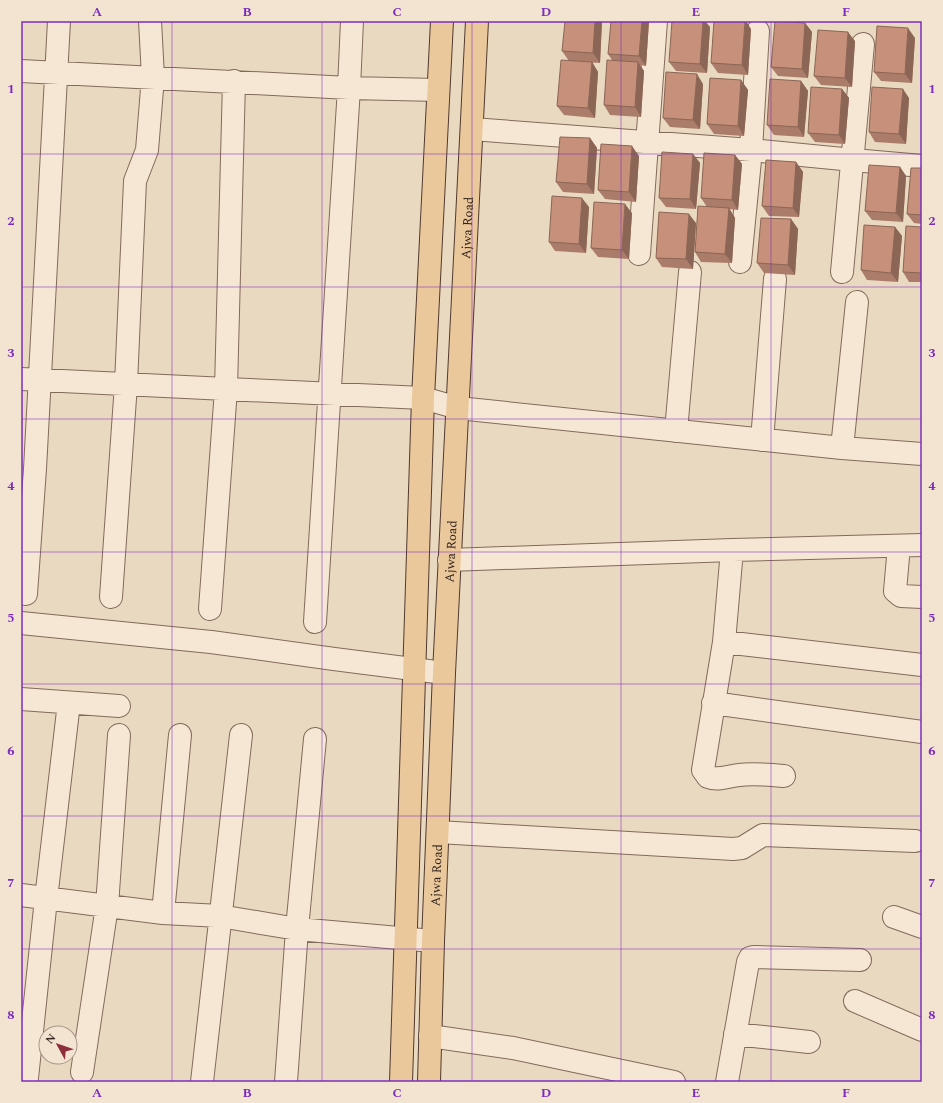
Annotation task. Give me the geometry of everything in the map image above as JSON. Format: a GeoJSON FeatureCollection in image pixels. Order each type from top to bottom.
{"type":"FeatureCollection","features":[{"type":"Feature","properties":{"kind":"main road"},"geometry":{"type":"LineString","coordinates":[[400,1082],[423,398],[442,21]]}},
{"type":"Feature","properties":{"kind":"main road","name":"Ajwa Road"},"geometry":{"type":"LineString","coordinates":[[429,1082],[433,941],[449,560],[477,21]]}},
{"type":"Feature","properties":{"kind":"street"},"geometry":{"type":"LineString","coordinates":[[26,594],[35,469],[30,380],[59,21]]}},
{"type":"Feature","properties":{"kind":"street"},"geometry":{"type":"LineString","coordinates":[[111,597],[126,384],[135,181],[147,150],[153,77],[150,21]]}},
{"type":"Feature","properties":{"kind":"street"},"geometry":{"type":"LineString","coordinates":[[315,622],[352,21]]}},
{"type":"Feature","properties":{"kind":"street"},"geometry":{"type":"LineString","coordinates":[[639,254],[656,22]]}},
{"type":"Feature","properties":{"kind":"street"},"geometry":{"type":"LineString","coordinates":[[740,262],[751,150],[758,31]]}},
{"type":"Feature","properties":{"kind":"street"},"geometry":{"type":"LineString","coordinates":[[842,272],[863,44]]}},
{"type":"Feature","properties":{"kind":"street"},"geometry":{"type":"LineString","coordinates":[[21,71],[349,88],[438,90]]}},
{"type":"Feature","properties":{"kind":"street"},"geometry":{"type":"LineString","coordinates":[[210,609],[226,389],[234,81]]}},
{"type":"Feature","properties":{"kind":"street"},"geometry":{"type":"LineString","coordinates":[[472,129],[751,150],[922,166]]}},
{"type":"Feature","properties":{"kind":"street"},"geometry":{"type":"LineString","coordinates":[[676,431],[690,272]]}},
{"type":"Feature","properties":{"kind":"street"},"geometry":{"type":"LineString","coordinates":[[762,440],[775,279]]}},
{"type":"Feature","properties":{"kind":"street"},"geometry":{"type":"LineString","coordinates":[[842,448],[858,302]]}},
{"type":"Feature","properties":{"kind":"street"},"geometry":{"type":"LineString","coordinates":[[30,380],[423,398],[458,408],[842,448],[922,454]]}},
{"type":"Feature","properties":{"kind":"street"},"geometry":{"type":"LineString","coordinates":[[449,560],[922,545]]}},
{"type":"Feature","properties":{"kind":"street"},"geometry":{"type":"LineString","coordinates":[[899,546],[895,591],[901,596],[922,597]]}},
{"type":"Feature","properties":{"kind":"street"},"geometry":{"type":"LineString","coordinates":[[732,550],[724,642],[703,770],[708,777],[713,779],[748,774],[784,776]]}},
{"type":"Feature","properties":{"kind":"street"},"geometry":{"type":"LineString","coordinates":[[21,623],[211,642],[334,660],[444,673]]}},
{"type":"Feature","properties":{"kind":"street"},"geometry":{"type":"LineString","coordinates":[[724,642],[922,665]]}},
{"type":"Feature","properties":{"kind":"street"},"geometry":{"type":"LineString","coordinates":[[21,700],[120,706]]}},
{"type":"Feature","properties":{"kind":"street"},"geometry":{"type":"LineString","coordinates":[[714,703],[922,732]]}},
{"type":"Feature","properties":{"kind":"street"},"geometry":{"type":"LineString","coordinates":[[27,1078],[68,711]]}},
{"type":"Feature","properties":{"kind":"street"},"geometry":{"type":"LineString","coordinates":[[82,1072],[107,906],[119,735]]}},
{"type":"Feature","properties":{"kind":"street"},"geometry":{"type":"LineString","coordinates":[[163,913],[180,735]]}},
{"type":"Feature","properties":{"kind":"street"},"geometry":{"type":"LineString","coordinates":[[202,1082],[241,735]]}},
{"type":"Feature","properties":{"kind":"street"},"geometry":{"type":"LineString","coordinates":[[286,1082],[297,929],[315,739]]}},
{"type":"Feature","properties":{"kind":"street"},"geometry":{"type":"LineString","coordinates":[[438,832],[733,849],[742,848],[763,835],[915,841]]}},
{"type":"Feature","properties":{"kind":"street"},"geometry":{"type":"LineString","coordinates":[[21,896],[163,913],[220,916],[297,929],[433,941]]}},
{"type":"Feature","properties":{"kind":"street"},"geometry":{"type":"LineString","coordinates":[[894,917],[922,927]]}},
{"type":"Feature","properties":{"kind":"street"},"geometry":{"type":"LineString","coordinates":[[727,1082],[748,962],[750,958],[860,960]]}},
{"type":"Feature","properties":{"kind":"street"},"geometry":{"type":"LineString","coordinates":[[854,1001],[922,1030]]}},
{"type":"Feature","properties":{"kind":"street"},"geometry":{"type":"LineString","coordinates":[[735,1034],[809,1042]]}},
{"type":"Feature","properties":{"kind":"street"},"geometry":{"type":"LineString","coordinates":[[430,1036],[514,1048],[640,1078],[674,1082]]}},
{"type":"Feature","properties":{"kind":"building"},"geometry":{"type":"Polygon","coordinates":[[[565,21],[595,21],[593,53],[562,51],[565,21]]]}},
{"type":"Feature","properties":{"kind":"building"},"geometry":{"type":"Polygon","coordinates":[[[611,21],[642,21],[639,56],[608,54],[611,21]]]}},
{"type":"Feature","properties":{"kind":"building"},"geometry":{"type":"Polygon","coordinates":[[[672,21],[703,21],[700,64],[669,62],[672,21]]]}},
{"type":"Feature","properties":{"kind":"building"},"geometry":{"type":"Polygon","coordinates":[[[714,21],[745,21],[742,65],[711,63],[714,21]]]}},
{"type":"Feature","properties":{"kind":"building"},"geometry":{"type":"Polygon","coordinates":[[[775,21],[805,23],[802,69],[771,67],[775,21]]]}},
{"type":"Feature","properties":{"kind":"building"},"geometry":{"type":"Polygon","coordinates":[[[877,26],[908,28],[905,74],[874,72],[877,26]]]}},
{"type":"Feature","properties":{"kind":"building"},"geometry":{"type":"Polygon","coordinates":[[[818,30],[848,32],[845,78],[814,76],[818,30]]]}},
{"type":"Feature","properties":{"kind":"building"},"geometry":{"type":"Polygon","coordinates":[[[561,60],[592,62],[588,108],[557,106],[561,60]]]}},
{"type":"Feature","properties":{"kind":"building"},"geometry":{"type":"Polygon","coordinates":[[[607,60],[638,62],[635,107],[604,105],[607,60]]]}},
{"type":"Feature","properties":{"kind":"building"},"geometry":{"type":"Polygon","coordinates":[[[666,72],[697,74],[693,120],[663,118],[666,72]]]}},
{"type":"Feature","properties":{"kind":"building"},"geometry":{"type":"Polygon","coordinates":[[[710,78],[741,80],[738,126],[707,124],[710,78]]]}},
{"type":"Feature","properties":{"kind":"building"},"geometry":{"type":"Polygon","coordinates":[[[770,79],[801,81],[798,127],[767,125],[770,79]]]}},
{"type":"Feature","properties":{"kind":"building"},"geometry":{"type":"Polygon","coordinates":[[[811,87],[842,89],[839,135],[808,133],[811,87]]]}},
{"type":"Feature","properties":{"kind":"building"},"geometry":{"type":"Polygon","coordinates":[[[872,87],[903,89],[899,134],[869,132],[872,87]]]}},
{"type":"Feature","properties":{"kind":"building"},"geometry":{"type":"Polygon","coordinates":[[[560,137],[590,138],[587,184],[556,182],[560,137]]]}},
{"type":"Feature","properties":{"kind":"building"},"geometry":{"type":"Polygon","coordinates":[[[601,144],[632,146],[629,192],[598,190],[601,144]]]}},
{"type":"Feature","properties":{"kind":"building"},"geometry":{"type":"Polygon","coordinates":[[[662,152],[693,154],[690,199],[659,198],[662,152]]]}},
{"type":"Feature","properties":{"kind":"building"},"geometry":{"type":"Polygon","coordinates":[[[704,153],[735,155],[732,200],[701,198],[704,153]]]}},
{"type":"Feature","properties":{"kind":"building"},"geometry":{"type":"Polygon","coordinates":[[[766,160],[796,162],[793,208],[762,206],[766,160]]]}},
{"type":"Feature","properties":{"kind":"building"},"geometry":{"type":"Polygon","coordinates":[[[869,165],[900,167],[896,213],[865,211],[869,165]]]}},
{"type":"Feature","properties":{"kind":"building"},"geometry":{"type":"Polygon","coordinates":[[[911,168],[922,168],[922,215],[907,214],[911,168]]]}},
{"type":"Feature","properties":{"kind":"building"},"geometry":{"type":"Polygon","coordinates":[[[552,196],[582,198],[579,244],[549,242],[552,196]]]}},
{"type":"Feature","properties":{"kind":"building"},"geometry":{"type":"Polygon","coordinates":[[[594,202],[625,204],[622,250],[591,248],[594,202]]]}},
{"type":"Feature","properties":{"kind":"building"},"geometry":{"type":"Polygon","coordinates":[[[698,206],[729,208],[725,254],[695,252],[698,206]]]}},
{"type":"Feature","properties":{"kind":"building"},"geometry":{"type":"Polygon","coordinates":[[[659,212],[689,214],[686,259],[656,258],[659,212]]]}},
{"type":"Feature","properties":{"kind":"building"},"geometry":{"type":"Polygon","coordinates":[[[761,218],[791,219],[788,265],[757,263],[761,218]]]}},
{"type":"Feature","properties":{"kind":"building"},"geometry":{"type":"Polygon","coordinates":[[[864,225],[895,227],[891,273],[861,270],[864,225]]]}},
{"type":"Feature","properties":{"kind":"building"},"geometry":{"type":"Polygon","coordinates":[[[906,226],[922,227],[922,273],[903,272],[906,226]]]}}]}
